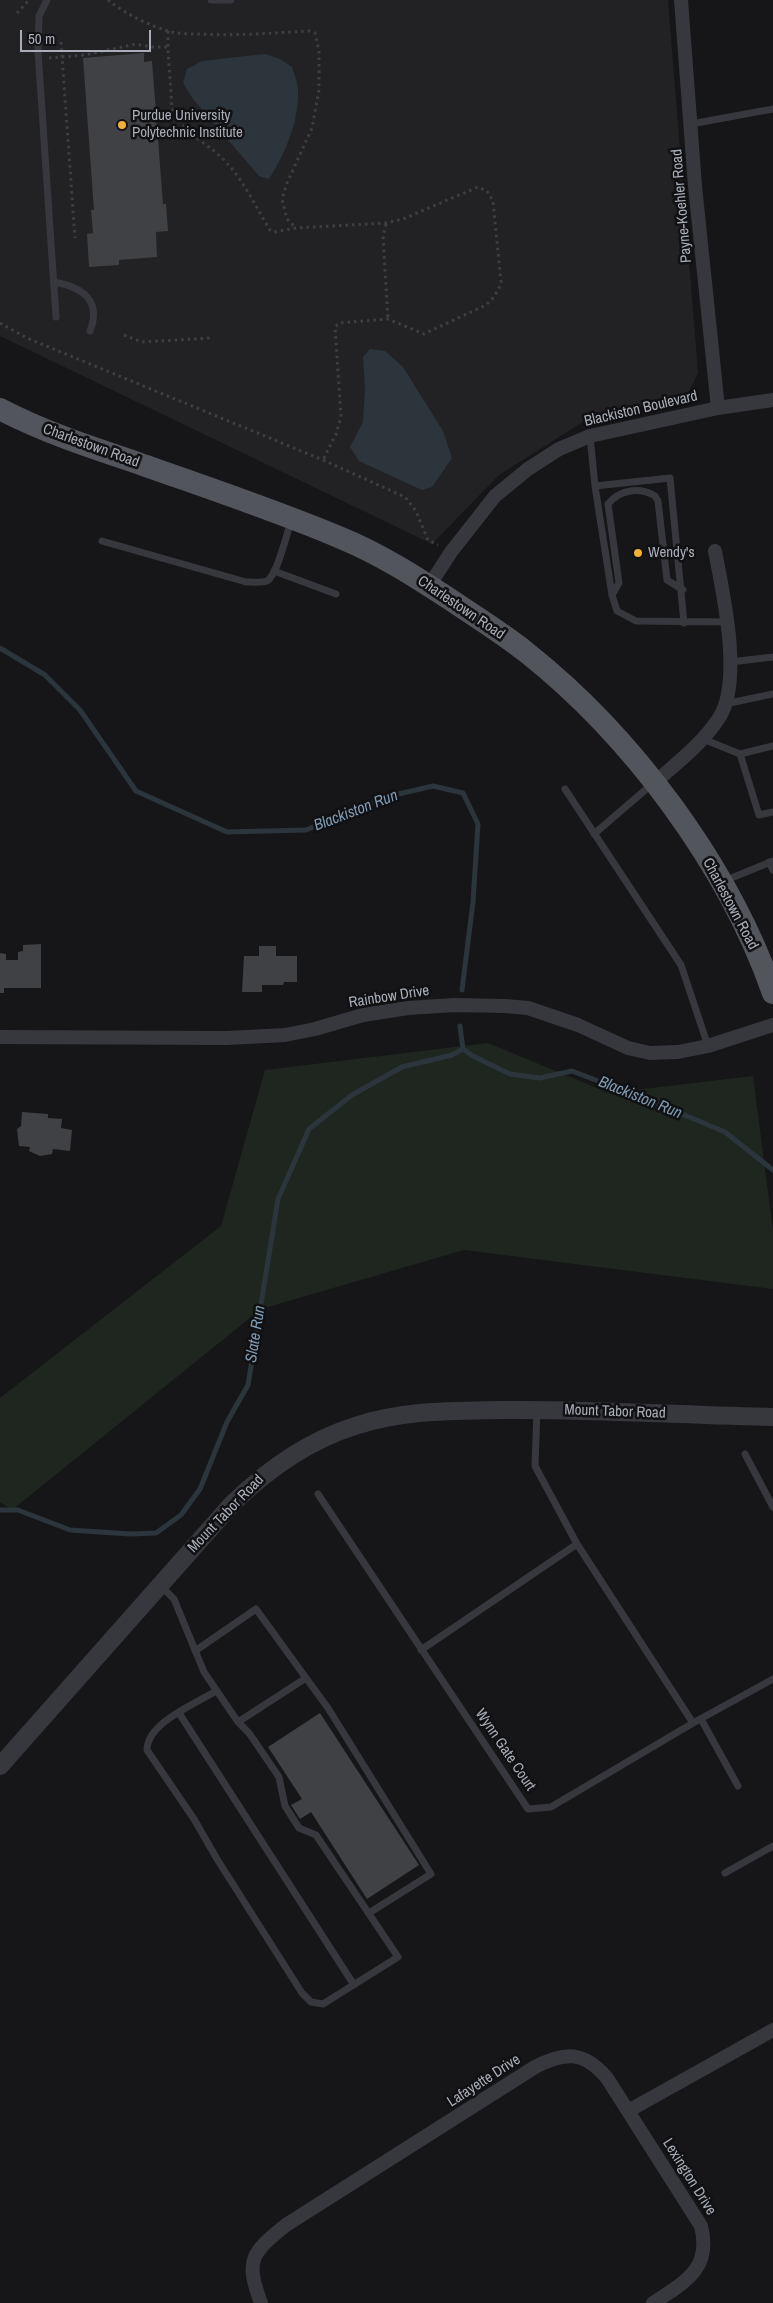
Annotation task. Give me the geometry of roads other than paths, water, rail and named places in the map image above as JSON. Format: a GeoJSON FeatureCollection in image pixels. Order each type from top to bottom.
{"type":"FeatureCollection","features":[{"type":"Feature","properties":{"kind":"main road","name":"Charlestown Road"},"geometry":{"type":"LineString","coordinates":[[0,409],[56,435],[292,518],[380,556],[429,586],[526,652],[562,683],[608,728],[654,783],[688,829],[721,882],[765,965],[773,992]]}},
{"type":"Feature","properties":{"kind":"street","name":"Payne-Koehler Road"},"geometry":{"type":"LineString","coordinates":[[681,0],[718,408]]}},
{"type":"Feature","properties":{"kind":"street","name":"Blackiston Boulevard"},"geometry":{"type":"LineString","coordinates":[[429,586],[451,552],[496,496],[528,469],[559,450],[590,436],[718,408],[773,400]]}},
{"type":"Feature","properties":{"kind":"street"},"geometry":{"type":"LineString","coordinates":[[654,783],[703,739],[720,716],[725,704],[730,662],[728,622],[715,551]]}},
{"type":"Feature","properties":{"kind":"street","name":"Rainbow Drive"},"geometry":{"type":"LineString","coordinates":[[0,1037],[228,1038],[285,1035],[315,1029],[363,1015],[408,1008],[454,1005],[528,1008],[578,1025],[628,1048],[650,1053],[678,1052],[708,1046],[773,1025]]}},
{"type":"Feature","properties":{"kind":"street","name":"Mount Tabor Road"},"geometry":{"type":"LineString","coordinates":[[0,1766],[159,1584],[232,1504],[258,1478],[288,1457],[320,1439],[355,1426],[391,1416],[427,1411],[537,1410],[773,1417]]}},
{"type":"Feature","properties":{"kind":"street"},"geometry":{"type":"LineString","coordinates":[[628,2111],[773,2030]]}},
{"type":"Feature","properties":{"kind":"street","name":"Lafayette Drive"},"geometry":{"type":"LineString","coordinates":[[261,2303],[252,2276],[251,2265],[264,2243],[286,2226],[548,2060],[574,2055],[598,2067],[628,2111]]}},
{"type":"Feature","properties":{"kind":"street","name":"Lexington Drive"},"geometry":{"type":"LineString","coordinates":[[628,2111],[694,2213],[704,2238],[704,2252],[700,2264],[683,2284],[653,2303]]}},
{"type":"Feature","properties":{"kind":"lane"},"geometry":{"type":"LineString","coordinates":[[47,0],[39,16],[39,59],[56,317]]}},
{"type":"Feature","properties":{"kind":"lane"},"geometry":{"type":"LineString","coordinates":[[211,0],[231,0]]}},
{"type":"Feature","properties":{"kind":"lane"},"geometry":{"type":"LineString","coordinates":[[691,124],[773,109]]}},
{"type":"Feature","properties":{"kind":"lane"},"geometry":{"type":"LineString","coordinates":[[54,282],[77,287],[88,298],[93,311],[90,332]]}},
{"type":"Feature","properties":{"kind":"lane"},"geometry":{"type":"LineString","coordinates":[[590,436],[595,486],[612,595],[617,611],[636,621],[728,622]]}},
{"type":"Feature","properties":{"kind":"lane"},"geometry":{"type":"LineString","coordinates":[[595,486],[670,478],[684,623]]}},
{"type":"Feature","properties":{"kind":"lane"},"geometry":{"type":"LineString","coordinates":[[612,595],[619,583],[608,504],[614,497],[623,492],[640,490],[655,496],[658,502],[667,580],[682,590]]}},
{"type":"Feature","properties":{"kind":"lane"},"geometry":{"type":"LineString","coordinates":[[102,541],[246,582],[264,582],[269,580],[274,571],[292,518]]}},
{"type":"Feature","properties":{"kind":"lane"},"geometry":{"type":"LineString","coordinates":[[274,571],[336,594]]}},
{"type":"Feature","properties":{"kind":"lane"},"geometry":{"type":"LineString","coordinates":[[730,662],[773,657]]}},
{"type":"Feature","properties":{"kind":"lane"},"geometry":{"type":"LineString","coordinates":[[725,704],[773,694]]}},
{"type":"Feature","properties":{"kind":"lane"},"geometry":{"type":"LineString","coordinates":[[703,739],[740,754],[773,746]]}},
{"type":"Feature","properties":{"kind":"lane"},"geometry":{"type":"LineString","coordinates":[[740,754],[759,815],[773,812]]}},
{"type":"Feature","properties":{"kind":"lane"},"geometry":{"type":"LineString","coordinates":[[594,834],[654,783]]}},
{"type":"Feature","properties":{"kind":"lane"},"geometry":{"type":"LineString","coordinates":[[565,789],[681,965],[708,1046]]}},
{"type":"Feature","properties":{"kind":"lane"},"geometry":{"type":"LineString","coordinates":[[721,882],[771,861],[773,870]]}},
{"type":"Feature","properties":{"kind":"lane"},"geometry":{"type":"LineString","coordinates":[[537,1410],[534,1466],[577,1544],[694,1723]]}},
{"type":"Feature","properties":{"kind":"lane"},"geometry":{"type":"LineString","coordinates":[[745,1454],[773,1507]]}},
{"type":"Feature","properties":{"kind":"lane","name":"Wynn Gate Court"},"geometry":{"type":"LineString","coordinates":[[318,1494],[420,1650],[528,1809],[551,1808],[694,1723],[773,1679]]}},
{"type":"Feature","properties":{"kind":"lane"},"geometry":{"type":"LineString","coordinates":[[420,1650],[577,1544]]}},
{"type":"Feature","properties":{"kind":"lane"},"geometry":{"type":"LineString","coordinates":[[159,1584],[174,1599],[204,1672],[279,1777],[285,1806],[299,1828],[316,1835],[398,1957],[323,2004],[311,2002],[302,1993],[217,1859],[194,1819],[149,1755],[147,1746],[154,1731],[216,1691]]}},
{"type":"Feature","properties":{"kind":"lane"},"geometry":{"type":"LineString","coordinates":[[195,1650],[256,1609],[328,1708],[431,1874],[369,1913]]}},
{"type":"Feature","properties":{"kind":"lane"},"geometry":{"type":"LineString","coordinates":[[238,1722],[306,1678]]}},
{"type":"Feature","properties":{"kind":"lane"},"geometry":{"type":"LineString","coordinates":[[179,1714],[354,1985]]}},
{"type":"Feature","properties":{"kind":"lane"},"geometry":{"type":"LineString","coordinates":[[701,1719],[738,1786]]}},
{"type":"Feature","properties":{"kind":"lane"},"geometry":{"type":"LineString","coordinates":[[725,1873],[773,1846]]}},
{"type":"Feature","properties":{"kind":"waterway","name":"Blackiston Run"},"geometry":{"type":"LineString","coordinates":[[0,648],[45,675],[80,710],[136,791],[227,832],[306,830],[390,796],[433,786],[463,793],[478,824],[473,902],[462,990]]}},
{"type":"Feature","properties":{"kind":"waterway","name":"Blackiston Run"},"geometry":{"type":"LineString","coordinates":[[460,1026],[463,1049],[510,1074],[540,1078],[572,1071],[725,1132],[773,1170]]}},
{"type":"Feature","properties":{"kind":"waterway","name":"Slate Run"},"geometry":{"type":"LineString","coordinates":[[0,1510],[18,1510],[70,1530],[130,1534],[156,1533],[181,1515],[200,1489],[227,1422],[248,1385],[278,1199],[309,1129],[352,1095],[402,1067],[452,1055],[463,1049]]}},
{"type":"Feature","properties":{"kind":"place","name":"Purdue University Polytechnic Institute"},"geometry":{"type":"Point","coordinates":[122,125]}},
{"type":"Feature","properties":{"kind":"place","name":"Wendy's"},"geometry":{"type":"Point","coordinates":[638,553]}}]}
